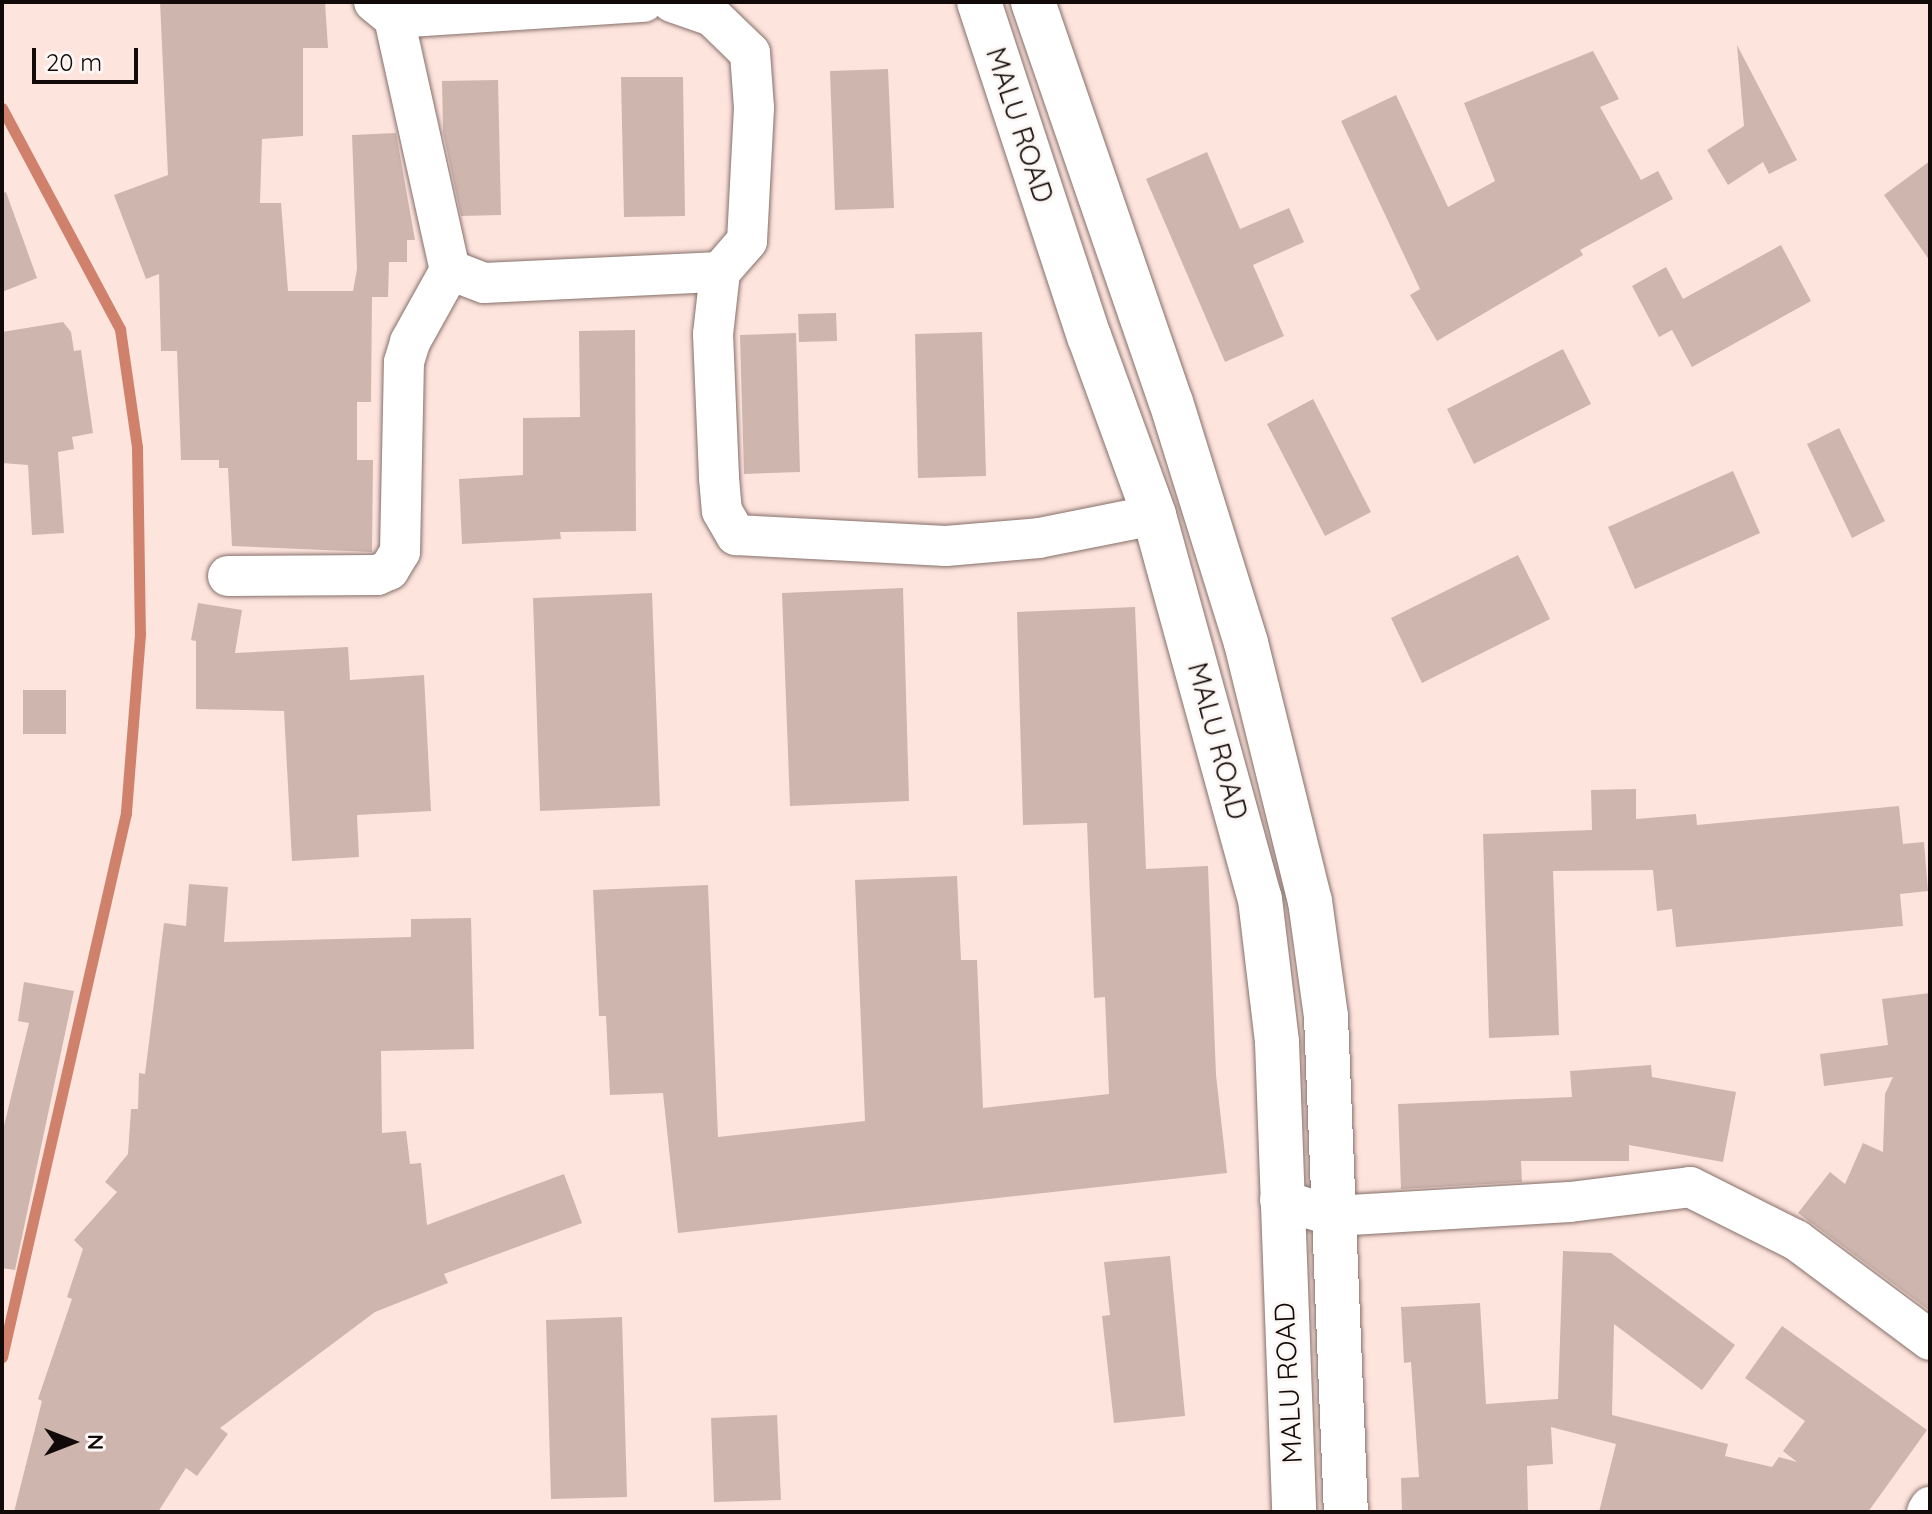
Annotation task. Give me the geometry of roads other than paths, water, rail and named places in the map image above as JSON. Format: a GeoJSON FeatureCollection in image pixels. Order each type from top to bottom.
{"type":"FeatureCollection","features":[{"type":"Feature","properties":{"kind":"main road","name":"MALU ROAD"},"geometry":{"type":"LineString","coordinates":[[979,2],[1089,336],[1154,515],[1260,899],[1277,1042],[1280,1200],[1294,1512]]}},
{"type":"Feature","properties":{"kind":"main road","name":"MALU ROAD"},"geometry":{"type":"LineString","coordinates":[[1033,2],[1140,313],[1246,643],[1310,901],[1326,1017],[1346,1512]]}},
{"type":"Feature","properties":{"kind":"main road"},"geometry":{"type":"LineString","coordinates":[[1089,336],[1140,313]]}},
{"type":"Feature","properties":{"kind":"street"},"geometry":{"type":"LineString","coordinates":[[228,576],[377,575],[389,570],[400,552],[404,362],[410,342],[450,270],[384,10],[643,2]]}},
{"type":"Feature","properties":{"kind":"street"},"geometry":{"type":"LineString","coordinates":[[672,2],[712,16],[750,53],[754,108],[747,241],[720,272],[713,334],[722,511],[736,535],[946,546],[1039,538],[1154,515]]}},
{"type":"Feature","properties":{"kind":"street"},"geometry":{"type":"LineString","coordinates":[[450,270],[484,283],[720,272]]}},
{"type":"Feature","properties":{"kind":"street"},"geometry":{"type":"LineString","coordinates":[[1280,1200],[1334,1216],[1570,1202],[1690,1187],[1796,1240],[1930,1340]]}},
{"type":"Feature","properties":{"kind":"street"},"geometry":{"type":"LineString","coordinates":[[1927,1512],[1930,1507]]}},
{"type":"Feature","properties":{"kind":"waterway"},"geometry":{"type":"LineString","coordinates":[[2,108],[120,329],[137,447],[140,634],[126,813],[2,1357]]}}]}
